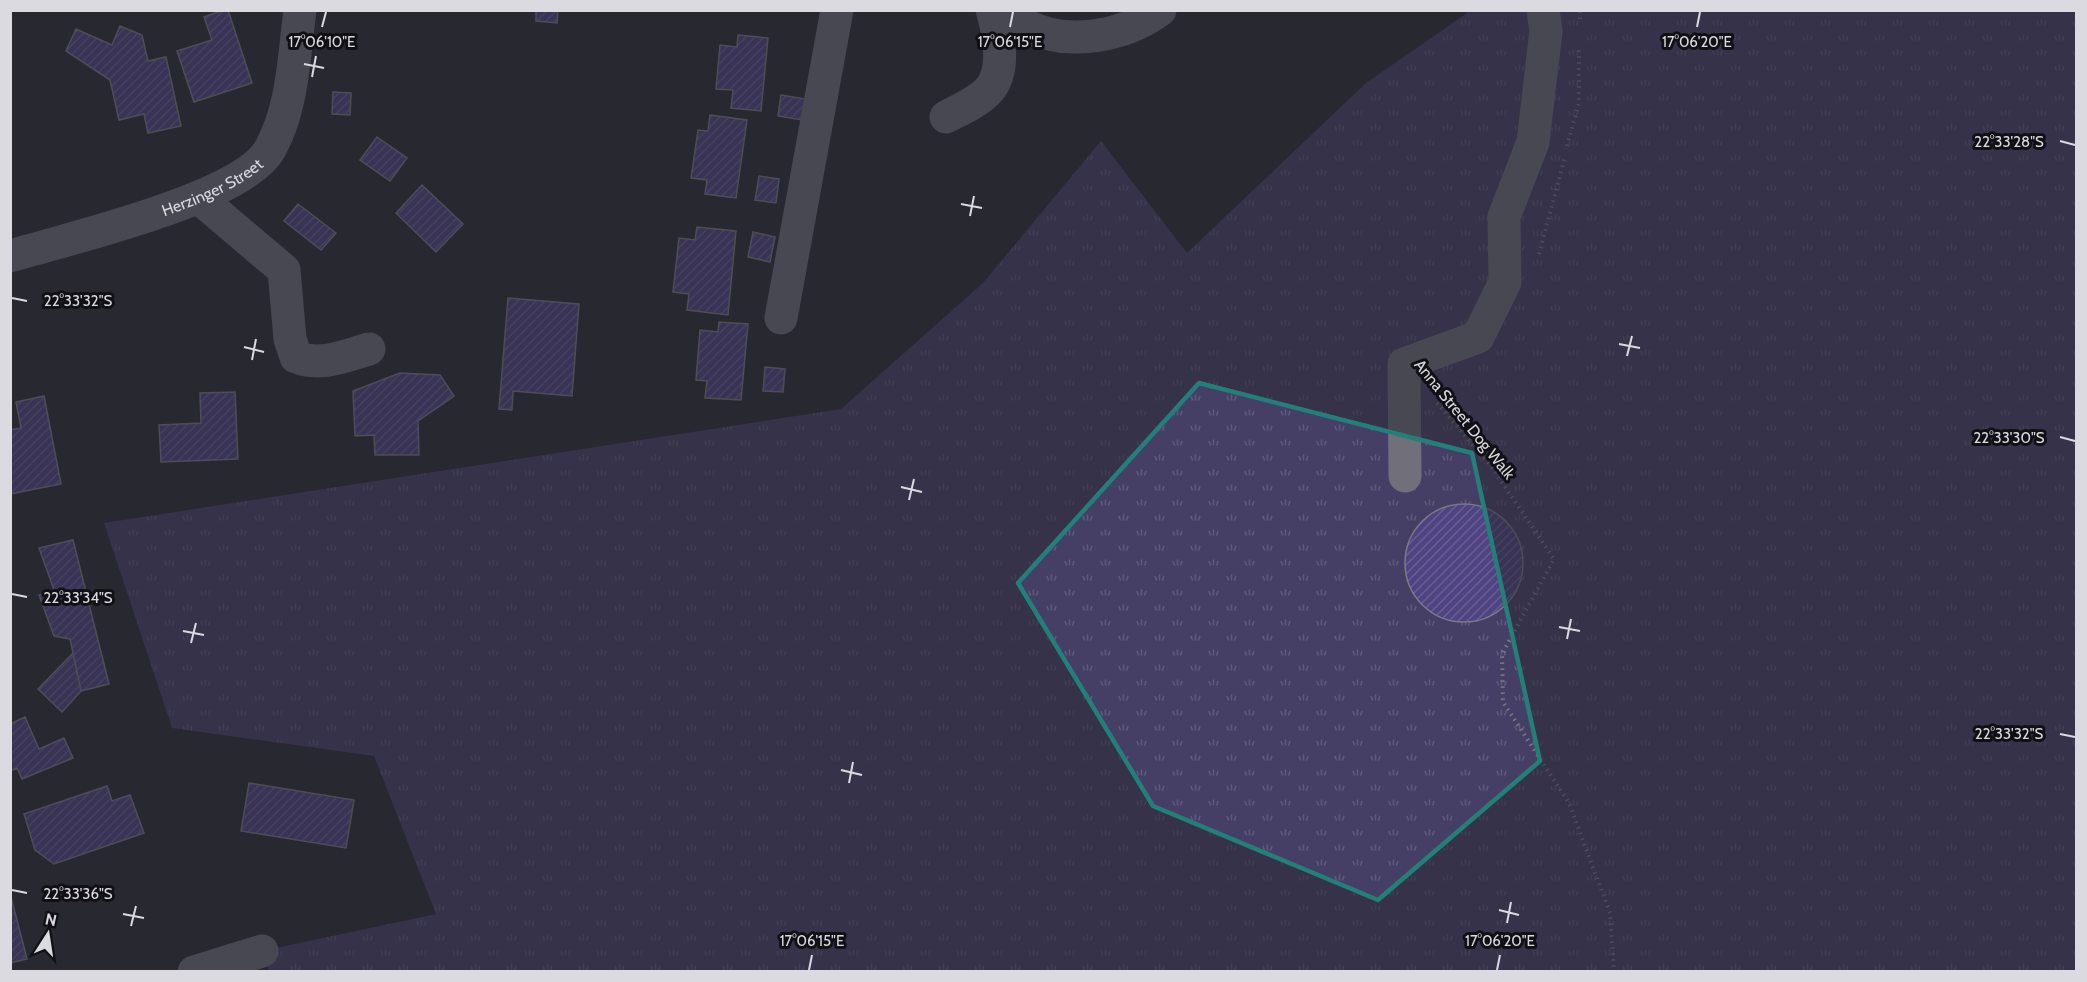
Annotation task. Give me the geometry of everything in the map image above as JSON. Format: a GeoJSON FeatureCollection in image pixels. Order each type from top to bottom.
{"type":"FeatureCollection","features":[{"type":"Feature","properties":{"kind":"street","name":"Herzinger Street"},"geometry":{"type":"LineString","coordinates":[[10,256],[199,198],[241,176],[269,152],[287,107],[300,10]]}},
{"type":"Feature","properties":{"kind":"street"},"geometry":{"type":"LineString","coordinates":[[781,318],[837,10]]}},
{"type":"Feature","properties":{"kind":"street"},"geometry":{"type":"LineString","coordinates":[[946,117],[987,93],[994,83],[999,70],[999,48],[992,10]]}},
{"type":"Feature","properties":{"kind":"street"},"geometry":{"type":"LineString","coordinates":[[1003,10],[1026,26],[1067,35],[1117,32],[1142,24],[1160,10]]}},
{"type":"Feature","properties":{"kind":"street"},"geometry":{"type":"LineString","coordinates":[[1405,477],[1404,364],[1478,337],[1505,282],[1504,217],[1533,142],[1546,31],[1543,10]]}},
{"type":"Feature","properties":{"kind":"street"},"geometry":{"type":"LineString","coordinates":[[199,198],[284,270],[290,339],[296,357],[311,363],[369,349]]}},
{"type":"Feature","properties":{"kind":"street"},"geometry":{"type":"LineString","coordinates":[[194,972],[262,951]]}},
{"type":"Feature","properties":{"kind":"path"},"geometry":{"type":"LineString","coordinates":[[1580,10],[1580,22]]}},
{"type":"Feature","properties":{"kind":"path"},"geometry":{"type":"LineString","coordinates":[[1537,259],[1579,103],[1579,45]]}},
{"type":"Feature","properties":{"kind":"path","name":"Anna Street Dog Walk"},"geometry":{"type":"LineString","coordinates":[[1404,364],[1491,466],[1554,559],[1502,654],[1503,702],[1569,803],[1610,913],[1614,972]]}},
{"type":"Feature","properties":{"kind":"highlighted area"},"geometry":{"type":"Polygon","coordinates":[[[1199,383],[1472,453],[1540,761],[1378,900],[1153,806],[1018,583],[1199,383]]]}},
{"type":"Feature","properties":{"kind":"green space"},"geometry":{"type":"Polygon","coordinates":[[[1470,11],[2076,11],[2076,971],[269,971],[262,951],[436,914],[374,756],[172,728],[104,523],[841,409],[983,283],[1101,141],[1187,253],[1366,83],[1470,11]]]}},
{"type":"Feature","properties":{"kind":"building"},"geometry":{"type":"Polygon","coordinates":[[[228,10],[252,83],[194,102],[177,51],[212,40],[204,17],[228,10]]]}},
{"type":"Feature","properties":{"kind":"building"},"geometry":{"type":"Polygon","coordinates":[[[536,10],[558,10],[557,23],[536,21],[536,10]]]}},
{"type":"Feature","properties":{"kind":"building"},"geometry":{"type":"Polygon","coordinates":[[[120,26],[142,35],[148,61],[166,57],[181,126],[148,133],[144,114],[119,120],[110,80],[66,51],[76,29],[112,45],[120,26]]]}},
{"type":"Feature","properties":{"kind":"building"},"geometry":{"type":"Polygon","coordinates":[[[738,35],[768,38],[761,111],[731,108],[733,90],[716,89],[720,45],[737,47],[738,35]]]}},
{"type":"Feature","properties":{"kind":"building"},"geometry":{"type":"Polygon","coordinates":[[[333,92],[351,93],[350,115],[332,114],[333,92]]]}},
{"type":"Feature","properties":{"kind":"building"},"geometry":{"type":"Polygon","coordinates":[[[781,95],[806,99],[802,120],[778,116],[781,95]]]}},
{"type":"Feature","properties":{"kind":"building"},"geometry":{"type":"Polygon","coordinates":[[[710,115],[747,120],[736,198],[705,194],[707,180],[691,178],[698,130],[708,131],[710,115]]]}},
{"type":"Feature","properties":{"kind":"building"},"geometry":{"type":"Polygon","coordinates":[[[377,137],[407,158],[390,181],[360,160],[377,137]]]}},
{"type":"Feature","properties":{"kind":"building"},"geometry":{"type":"Polygon","coordinates":[[[759,176],[779,179],[776,203],[755,200],[759,176]]]}},
{"type":"Feature","properties":{"kind":"building"},"geometry":{"type":"Polygon","coordinates":[[[422,185],[463,224],[436,252],[396,213],[422,185]]]}},
{"type":"Feature","properties":{"kind":"building"},"geometry":{"type":"Polygon","coordinates":[[[298,204],[336,233],[321,250],[284,221],[298,204]]]}},
{"type":"Feature","properties":{"kind":"building"},"geometry":{"type":"Polygon","coordinates":[[[697,227],[736,231],[728,315],[687,310],[689,294],[673,292],[679,238],[695,240],[697,227]]]}},
{"type":"Feature","properties":{"kind":"building"},"geometry":{"type":"Polygon","coordinates":[[[753,232],[775,237],[770,262],[748,257],[753,232]]]}},
{"type":"Feature","properties":{"kind":"building"},"geometry":{"type":"Polygon","coordinates":[[[508,298],[579,304],[572,396],[513,391],[512,410],[499,409],[508,298]]]}},
{"type":"Feature","properties":{"kind":"building"},"geometry":{"type":"Polygon","coordinates":[[[719,322],[748,324],[741,400],[705,398],[707,381],[696,380],[700,330],[718,332],[719,322]]]}},
{"type":"Feature","properties":{"kind":"building"},"geometry":{"type":"Polygon","coordinates":[[[765,367],[785,369],[783,392],[763,391],[765,367]]]}},
{"type":"Feature","properties":{"kind":"building"},"geometry":{"type":"Polygon","coordinates":[[[400,373],[440,375],[454,396],[418,421],[419,455],[375,455],[374,435],[355,436],[353,391],[400,373]]]}},
{"type":"Feature","properties":{"kind":"building"},"geometry":{"type":"Polygon","coordinates":[[[235,392],[238,459],[161,462],[159,425],[201,423],[200,393],[235,392]]]}},
{"type":"Feature","properties":{"kind":"building"},"geometry":{"type":"Polygon","coordinates":[[[44,396],[61,484],[10,494],[10,430],[21,428],[16,402],[44,396]]]}},
{"type":"Feature","properties":{"kind":"building"},"geometry":{"type":"Polygon","coordinates":[[[1464,504],[1487,509],[1506,521],[1518,540],[1523,563],[1518,586],[1506,605],[1487,617],[1464,622],[1441,617],[1422,605],[1410,586],[1405,563],[1410,540],[1422,521],[1441,509],[1464,504]]]}},
{"type":"Feature","properties":{"kind":"building"},"geometry":{"type":"Polygon","coordinates":[[[73,540],[109,684],[81,691],[70,639],[54,636],[39,595],[54,590],[39,548],[73,540]]]}},
{"type":"Feature","properties":{"kind":"building"},"geometry":{"type":"Polygon","coordinates":[[[73,653],[81,691],[62,712],[38,689],[73,653]]]}},
{"type":"Feature","properties":{"kind":"building"},"geometry":{"type":"Polygon","coordinates":[[[25,717],[39,749],[64,738],[73,758],[22,779],[17,768],[10,771],[10,724],[25,717]]]}},
{"type":"Feature","properties":{"kind":"building"},"geometry":{"type":"Polygon","coordinates":[[[249,783],[354,800],[346,848],[241,831],[249,783]]]}},
{"type":"Feature","properties":{"kind":"building"},"geometry":{"type":"Polygon","coordinates":[[[107,786],[112,801],[130,795],[144,833],[54,864],[35,850],[24,814],[107,786]]]}},
{"type":"Feature","properties":{"kind":"building"},"geometry":{"type":"Polygon","coordinates":[[[10,893],[27,959],[10,963],[10,893]]]}}]}
